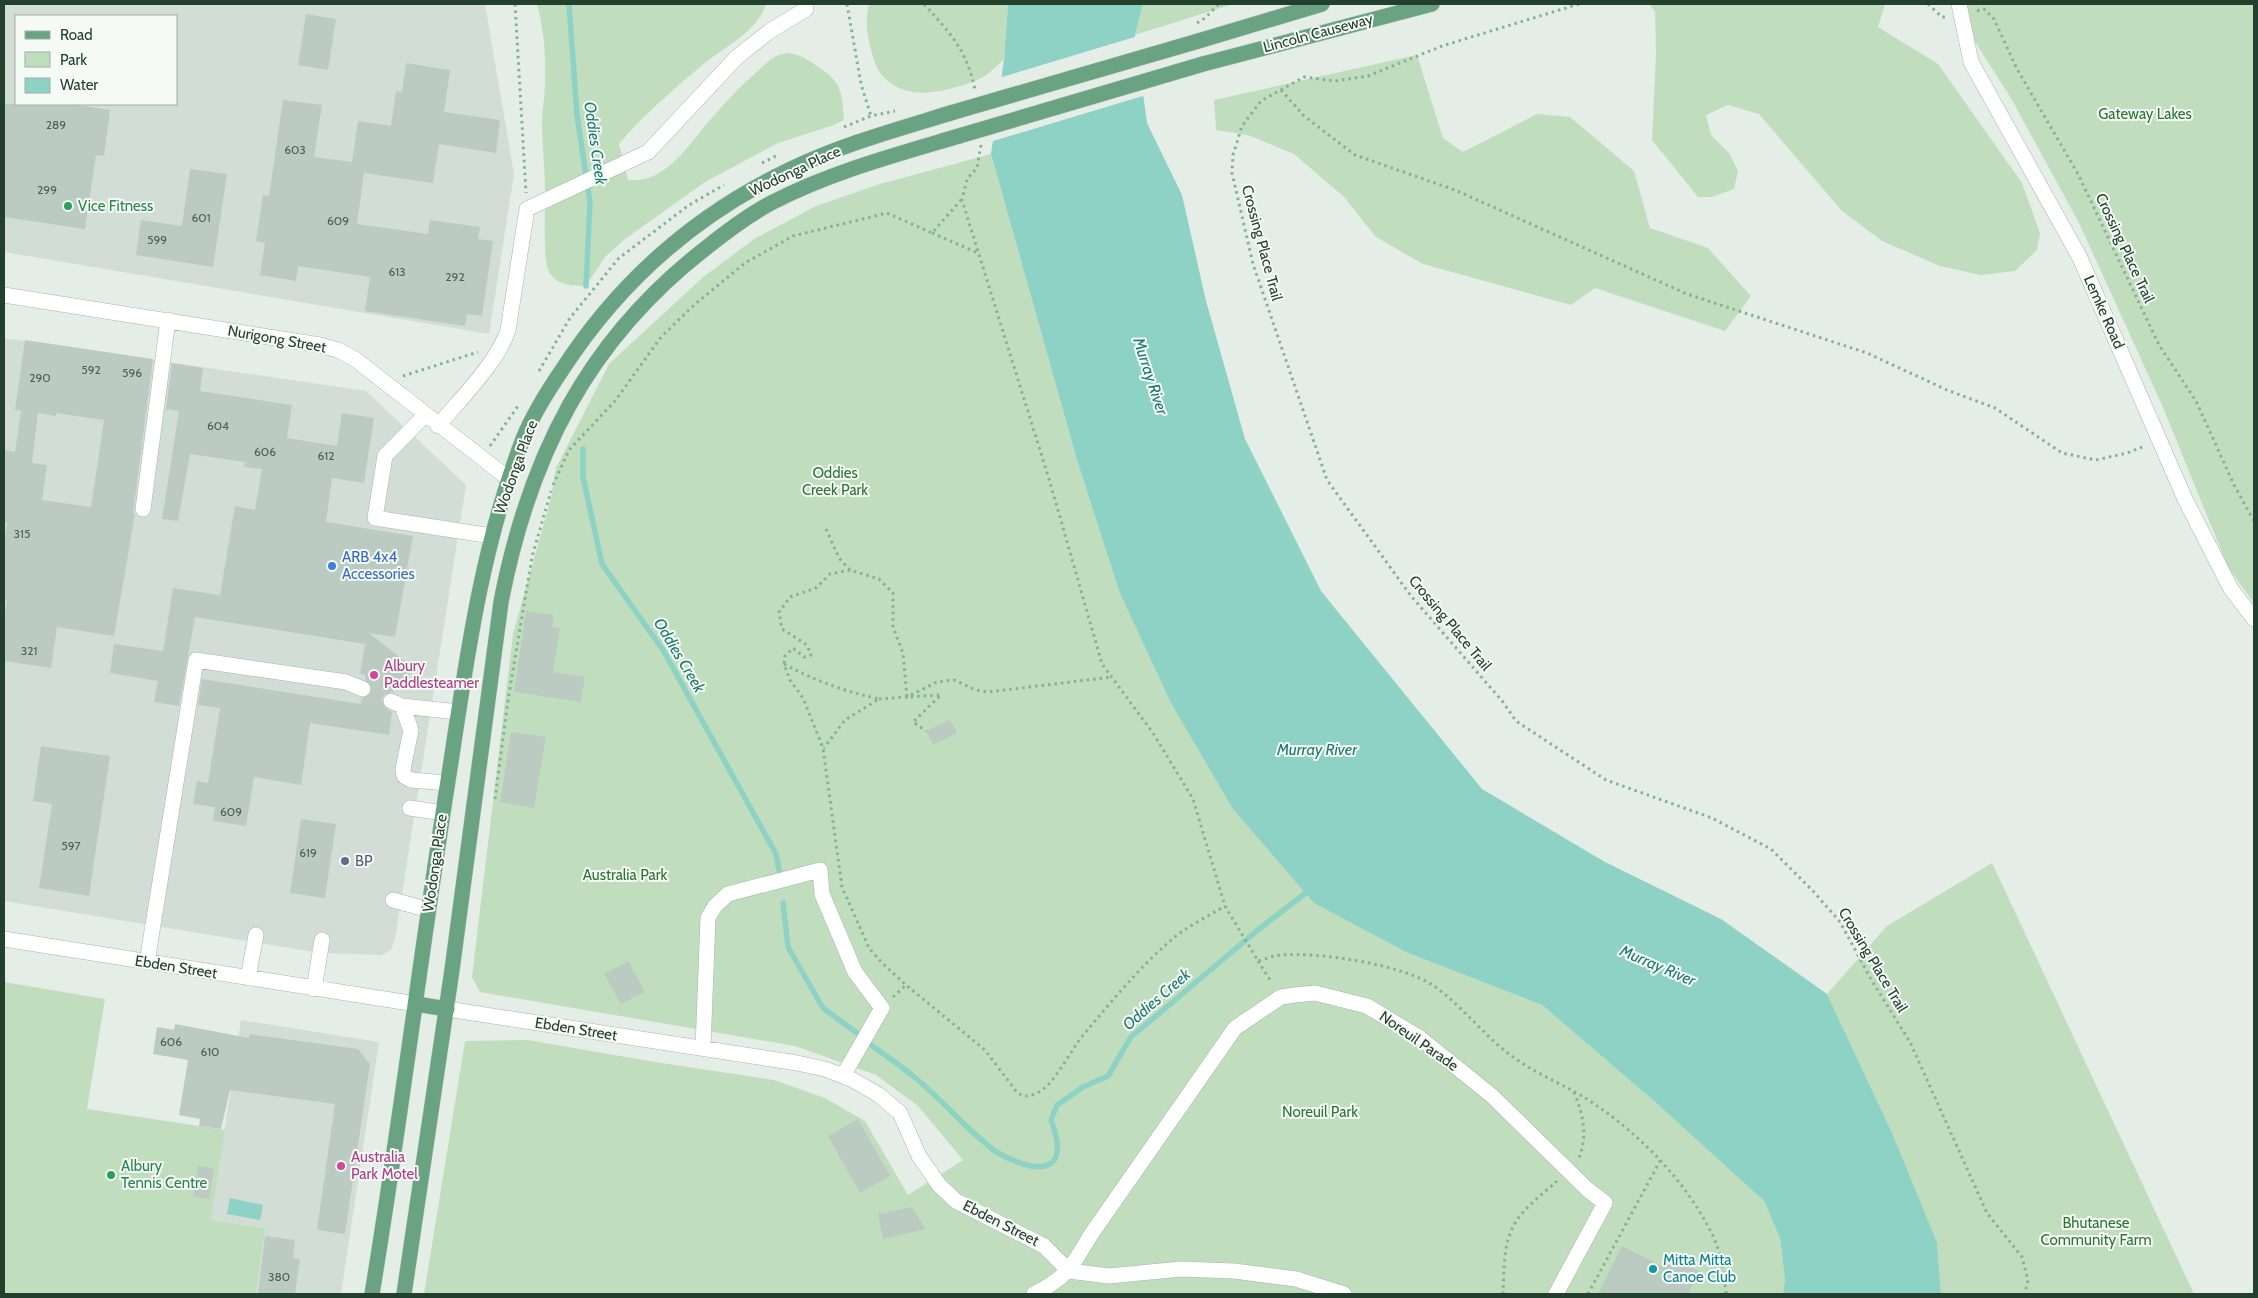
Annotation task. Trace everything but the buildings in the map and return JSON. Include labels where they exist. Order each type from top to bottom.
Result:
[{"type":"main road","name":"Lincoln Causeway","points":[[1195,42],[1322,4]]},
{"type":"main road","name":"Lincoln Causeway","points":[[1203,64],[1432,4]]},
{"type":"main road","name":"Wodonga Place","points":[[372,1294],[416,1004],[442,813],[477,597],[492,536],[525,435],[544,398],[582,340],[609,304],[683,235],[742,195],[792,168],[829,152],[954,112],[1195,42]]},
{"type":"main road","name":"Wodonga Place","points":[[404,1294],[446,1009],[488,698],[511,552],[542,462],[563,415],[588,371],[628,321],[687,262],[742,220],[810,185],[858,166],[1203,64]]},
{"type":"main road","name":"Ebden Street","points":[[416,1004],[446,1009]]},
{"type":"street","points":[[438,426],[505,342],[527,209],[648,152],[737,57],[770,31],[806,9]]},
{"type":"street","name":"Lemke Road","points":[[1960,11],[1971,62],[2080,258],[2185,499],[2231,589],[2254,619]]},
{"type":"street","name":"Nurigong Street","points":[[4,295],[320,345],[338,350],[355,359],[509,480]]},
{"type":"street","points":[[143,510],[168,320]]},
{"type":"street","points":[[425,415],[385,456],[375,518],[492,536]]},
{"type":"street","points":[[147,962],[196,660],[346,682],[364,689]]},
{"type":"street","points":[[447,783],[411,780],[404,776],[403,769],[412,730],[397,703],[458,712]]},
{"type":"street","points":[[410,808],[442,813]]},
{"type":"street","points":[[703,1048],[708,918],[714,906],[728,894],[820,870],[822,894],[855,972],[882,1008],[843,1076]]},
{"type":"street","points":[[393,900],[429,910]]},
{"type":"street","points":[[248,978],[256,935]]},
{"type":"street","name":"Ebden Street","points":[[4,939],[416,1004]]},
{"type":"street","points":[[314,988],[322,940]]},
{"type":"street","name":"Noreuil Parade","points":[[1034,1294],[1050,1286],[1069,1271],[1090,1236],[1235,1028],[1281,997],[1315,994],[1367,1006],[1420,1038],[1491,1095],[1605,1203],[1556,1294]]},
{"type":"street","name":"Ebden Street","points":[[446,1009],[797,1063],[843,1076],[879,1095],[900,1113],[919,1156],[939,1185],[956,1201],[1044,1246],[1069,1271]]},
{"type":"street","points":[[1069,1271],[1109,1276],[1181,1269],[1234,1271],[1296,1279],[1344,1294]]},
{"type":"path","points":[[515,4],[527,209]]},
{"type":"path","points":[[847,4],[862,84],[871,116]]},
{"type":"path","points":[[1192,26],[1219,4]]},
{"type":"path","name":"Crossing Place Trail","points":[[1579,4],[1442,46],[1368,76],[1335,81],[1304,77],[1261,101],[1242,126],[1233,155],[1232,173],[1252,264],[1327,480],[1411,596],[1516,721],[1606,780],[1712,818],[1771,850],[1813,890],[1835,916],[1910,1042],[1987,1213],[2022,1257],[2028,1280],[2025,1294]]},
{"type":"path","name":"Crossing Place Trail","points":[[1960,11],[1984,9],[1994,19],[2017,69],[2078,174],[2159,345],[2196,401],[2234,485],[2254,521]]},
{"type":"path","points":[[1281,90],[1304,116],[1355,155],[1455,190],[1687,294],[1867,353],[1948,390],[1995,408],[2062,453],[2096,460],[2127,453],[2159,440]]},
{"type":"path","points":[[932,233],[962,200],[1049,479],[1102,664],[1153,733],[1193,799],[1225,906],[1241,935],[1281,997]]},
{"type":"path","points":[[496,799],[508,700],[532,557],[551,489],[569,450],[615,401],[661,337],[694,304],[745,263],[793,236],[887,213],[978,253]]},
{"type":"path","points":[[384,382],[505,342]]},
{"type":"path","points":[[826,529],[839,558],[850,570]]},
{"type":"path","points":[[907,697],[904,653],[893,627],[892,593],[879,579],[850,570],[830,574],[816,588],[790,597],[779,612],[782,629],[807,646],[811,655],[804,657],[793,648],[785,656],[784,664],[790,680],[803,698],[823,748],[842,888],[869,948],[906,985],[985,1050],[1021,1096],[1038,1093],[1051,1080],[1083,1035],[1145,965],[1172,940],[1225,906]]},
{"type":"path","points":[[784,664],[811,678],[845,691],[879,699],[941,695],[913,722],[926,731]]},
{"type":"path","points":[[907,697],[937,682],[954,680],[976,690],[988,692],[1112,677]]},
{"type":"path","points":[[823,748],[845,720],[879,699]]},
{"type":"path","points":[[1258,961],[1278,956],[1303,954],[1371,964],[1406,973],[1436,987],[1510,1055],[1532,1070],[1574,1092],[1616,1118],[1660,1161],[1690,1195],[1712,1233],[1720,1258],[1726,1294]]},
{"type":"path","points":[[882,1008],[906,985]]},
{"type":"path","points":[[1503,1294],[1505,1256],[1512,1229],[1521,1215],[1579,1158],[1584,1144],[1583,1116],[1574,1092]]},
{"type":"path","points":[[1588,1294],[1660,1161]]},
{"type":"shaded area","points":[[4,4],[485,4],[514,174],[489,334],[4,252]]},
{"type":"shaded area","points":[[4,338],[366,391],[466,485],[395,939],[391,950],[382,955],[320,953],[4,901]]},
{"type":"shaded area","points":[[241,1020],[379,1042],[341,1294],[256,1294],[265,1228],[211,1220]]},
{"type":"green space","points":[[537,4],[766,4],[755,23],[747,32],[668,94],[619,144],[628,180],[642,180],[654,176],[675,161],[739,89],[769,61],[782,54],[791,53],[803,57],[823,70],[835,81],[841,93],[844,120],[778,143],[705,182],[625,239],[605,257],[586,286],[560,282],[549,272],[546,258],[542,121],[545,63],[543,33]]},
{"type":"green space","points":[[869,4],[1008,4],[1004,59],[977,80],[952,88],[919,93],[899,88],[881,74],[875,64],[867,28]]},
{"type":"green space","points":[[1143,4],[1233,4],[1135,35]]},
{"type":"green space","points":[[1649,4],[1885,4],[1878,27],[1938,64],[2022,183],[2040,233],[2037,250],[2015,271],[1981,275],[1940,266],[1882,241],[1842,211],[1759,114],[1728,105],[1706,115],[1711,135],[1729,153],[1738,171],[1734,189],[1712,197],[1698,197],[1652,140],[1656,53],[1655,11]]},
{"type":"green space","name":"Gateway Lakes","points":[[1965,4],[2254,4],[2254,603],[2228,567],[2162,405],[2079,223],[2012,100],[1972,37]]},
{"type":"green space","points":[[1417,55],[1443,138],[1463,152],[1537,114],[1570,117],[1634,171],[1650,228],[1708,248],[1751,296],[1725,331],[1595,288],[1571,305],[1423,264],[1376,237],[1344,197],[1294,154],[1248,135],[1216,130],[1214,100]]},
{"type":"green space","points":[[991,154],[1077,460],[1119,591],[1408,953],[1542,1005],[1655,1102],[1764,1201],[1780,1238],[1785,1280],[1783,1294],[424,1294],[465,1041],[528,1040],[774,1080],[825,1098],[865,1121],[908,1195],[963,1160],[918,1106],[876,1075],[795,1046],[480,992],[472,977],[513,634],[551,498],[556,468],[609,364],[702,278],[754,239],[816,206],[880,184]]},
{"type":"green space","name":"Bhutanese Community Farm","points":[[1992,863],[2194,1294],[1941,1294],[1937,1242],[1893,1135],[1827,994],[1887,926]]},
{"type":"green space","name":"Albury Tennis Centre","points":[[4,982],[105,999],[87,1109],[225,1130],[211,1220],[265,1228],[256,1294],[4,1294]]},
{"type":"water","name":"Murray River","points":[[1008,4],[1143,4],[1135,35],[1147,123],[1182,195],[1206,301],[1245,439],[1321,591],[1482,789],[1605,862],[1721,919],[1827,994],[1893,1135],[1937,1242],[1941,1294],[1783,1294],[1785,1280],[1780,1238],[1764,1201],[1655,1102],[1542,1005],[1408,953],[1314,903],[1233,809],[1171,703],[1119,591],[1077,460],[991,154],[1004,59]]},
{"type":"water","points":[[230,1198],[263,1205],[260,1220],[227,1214]]},
{"type":"pier","points":[[1138,36],[1146,95],[990,142],[999,78]]},
{"type":"waterway","name":"Oddies Creek","points":[[569,4],[577,115],[590,202],[586,286]]},
{"type":"waterway","name":"Oddies Creek","points":[[583,449],[583,477],[602,564],[663,650],[776,854],[779,870]]},
{"type":"waterway","name":"Oddies Creek","points":[[870,1044],[919,1081],[995,1151],[1026,1165],[1037,1167],[1047,1165],[1054,1161],[1057,1152],[1056,1138],[1051,1120],[1057,1105],[1083,1087],[1108,1076],[1131,1037],[1259,929],[1311,889]]},
{"type":"waterway","name":"Oddies Creek","points":[[783,903],[788,947],[823,1008],[857,1033]]},
{"type":"tunnel","points":[[363,689],[391,701]]},
{"type":"place","name":"Vice Fitness","points":[[68,206]]},
{"type":"place","name":"ARB 4x4 Accessories","points":[[332,566]]},
{"type":"place","name":"Albury Paddlesteamer","points":[[374,675]]},
{"type":"place","name":"BP","points":[[345,861]]},
{"type":"place","name":"Australia Park Motel","points":[[341,1166]]},
{"type":"place","name":"Albury Tennis Centre","points":[[111,1175]]},
{"type":"place","name":"Mitta Mitta Canoe Club","points":[[1653,1269]]},
{"type":"park label","name":"Oddies Creek Park","points":[[835,482]]},
{"type":"park label","name":"Australia Park","points":[[625,875]]},
{"type":"park label","name":"Noreuil Park","points":[[1320,1112]]}]
